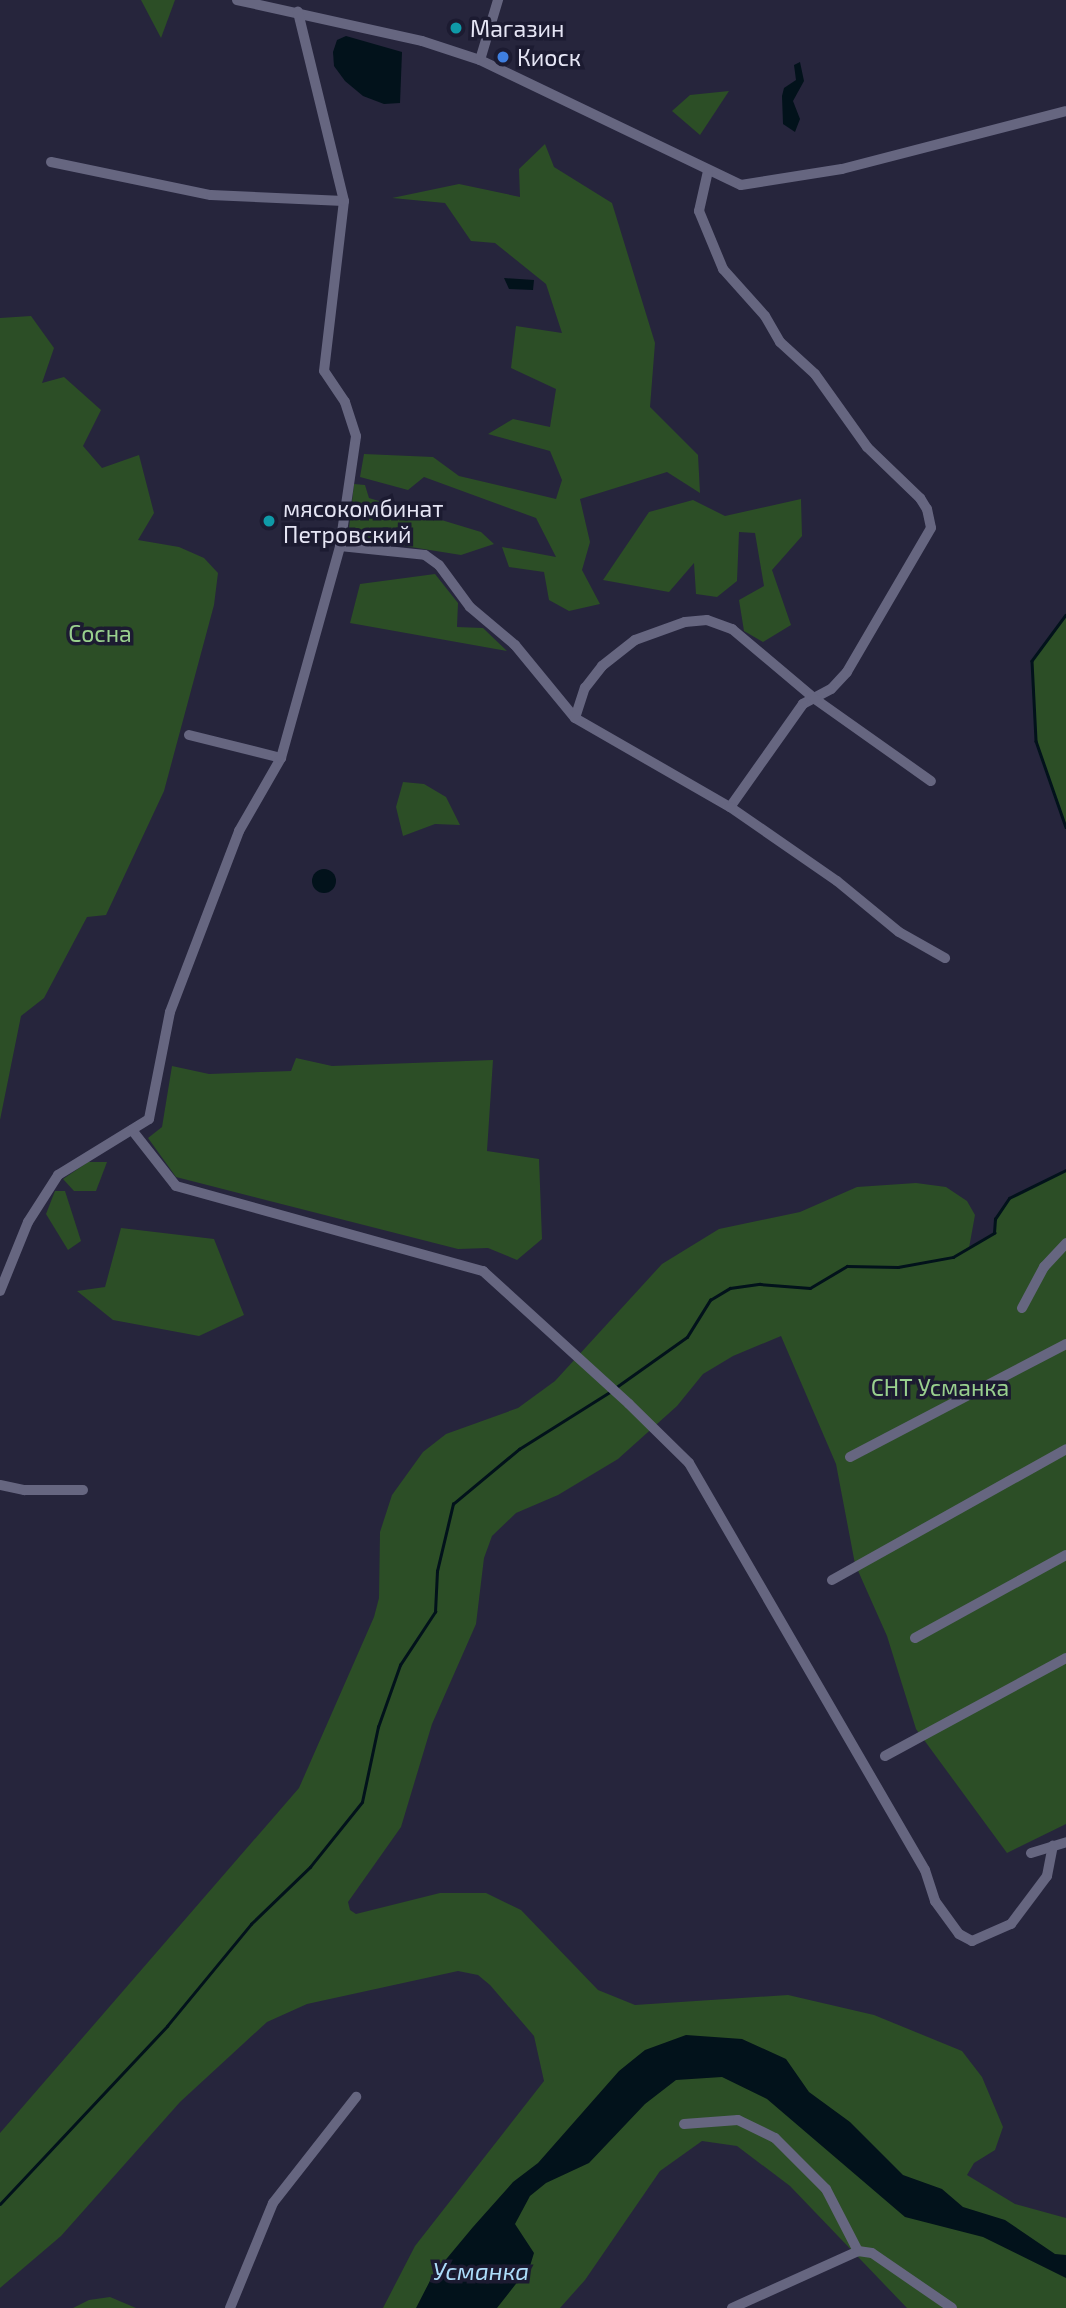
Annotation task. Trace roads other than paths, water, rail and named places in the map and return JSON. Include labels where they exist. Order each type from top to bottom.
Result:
[{"type":"street","points":[[237,0],[422,41],[480,60],[690,163],[741,185],[813,174],[1066,111]]},
{"type":"street","points":[[480,60],[498,0]]},
{"type":"street","points":[[0,1291],[28,1223],[58,1175],[149,1119],[170,1012],[239,831],[281,758],[340,546],[356,436],[345,402],[324,372],[344,201],[298,12]]},
{"type":"street","points":[[51,162],[211,195],[344,201]]},
{"type":"street","points":[[708,171],[699,211],[723,270],[765,316],[780,342],[815,374],[867,447],[927,509],[927,541],[869,640],[847,672],[815,699],[803,704],[787,723],[730,807]]},
{"type":"street","points":[[340,546],[425,555],[439,565],[470,607],[515,645],[575,719],[730,807],[837,881],[899,932],[945,958]]},
{"type":"street","points":[[575,719],[584,688],[602,666],[635,640],[685,622],[707,620],[732,629],[815,699],[931,781]]},
{"type":"street","points":[[190,735],[281,758]]},
{"type":"street","points":[[132,1129],[176,1186],[483,1271],[629,1404],[689,1463],[925,1870],[935,1901],[959,1934],[972,1941],[1011,1924],[1047,1876],[1053,1846]]},
{"type":"street","points":[[1022,1308],[1044,1267],[1066,1243]]},
{"type":"street","points":[[850,1458],[1066,1343]]},
{"type":"street","points":[[832,1580],[1066,1450]]},
{"type":"street","points":[[0,1485],[24,1490],[83,1490]]},
{"type":"street","points":[[915,1638],[1066,1555]]},
{"type":"street","points":[[885,1756],[1066,1658]]},
{"type":"street","points":[[1031,1853],[1066,1842]]},
{"type":"street","points":[[230,2308],[273,2203],[356,2097]]},
{"type":"street","points":[[684,2124],[738,2120],[775,2138],[826,2189],[858,2251]]},
{"type":"street","points":[[732,2308],[858,2251],[872,2253],[952,2308]]},
{"type":"water","points":[[346,36],[402,52],[400,103],[384,104],[363,96],[345,81],[334,66],[333,52],[337,40]]},
{"type":"water","points":[[800,62],[804,81],[793,101],[800,119],[795,132],[783,124],[782,96],[784,88],[796,80],[794,65]]},
{"type":"water","points":[[504,278],[534,280],[533,290],[509,289]]},
{"type":"water","points":[[324,869],[332,873],[336,881],[332,889],[324,893],[316,889],[312,881],[316,873]]},
{"type":"water","name":"Усманка","points":[[686,2035],[742,2039],[786,2059],[809,2092],[850,2122],[903,2175],[942,2189],[963,2207],[1005,2220],[1055,2254],[1066,2255],[1066,2278],[983,2237],[905,2217],[767,2099],[722,2077],[676,2080],[645,2104],[589,2163],[546,2183],[530,2196],[515,2224],[534,2253],[530,2266],[497,2308],[416,2308],[433,2275],[473,2227],[513,2182],[538,2163],[619,2071],[645,2050]]},
{"type":"waterway","points":[[1066,615],[1032,661],[1036,741],[1066,827]]},
{"type":"waterway","points":[[615,1388],[687,1337],[710,1300],[730,1288],[760,1284],[810,1288],[847,1266],[898,1267],[953,1257],[994,1233],[995,1219],[1009,1198],[1066,1170]]},
{"type":"waterway","points":[[0,2204],[167,2026],[251,1924],[310,1867],[362,1802],[378,1727],[400,1665],[435,1612],[437,1571],[453,1504],[519,1449],[610,1392]]},
{"type":"place","name":"Магазин","points":[[456,28]]},
{"type":"place","name":"Киоск","points":[[503,57]]},
{"type":"place","name":"мясокомбинат Петровский","points":[[269,521]]},
{"type":"park label","name":"Сосна","points":[[100,633]]},
{"type":"park label","name":"СНТ Усманка","points":[[940,1387]]}]
